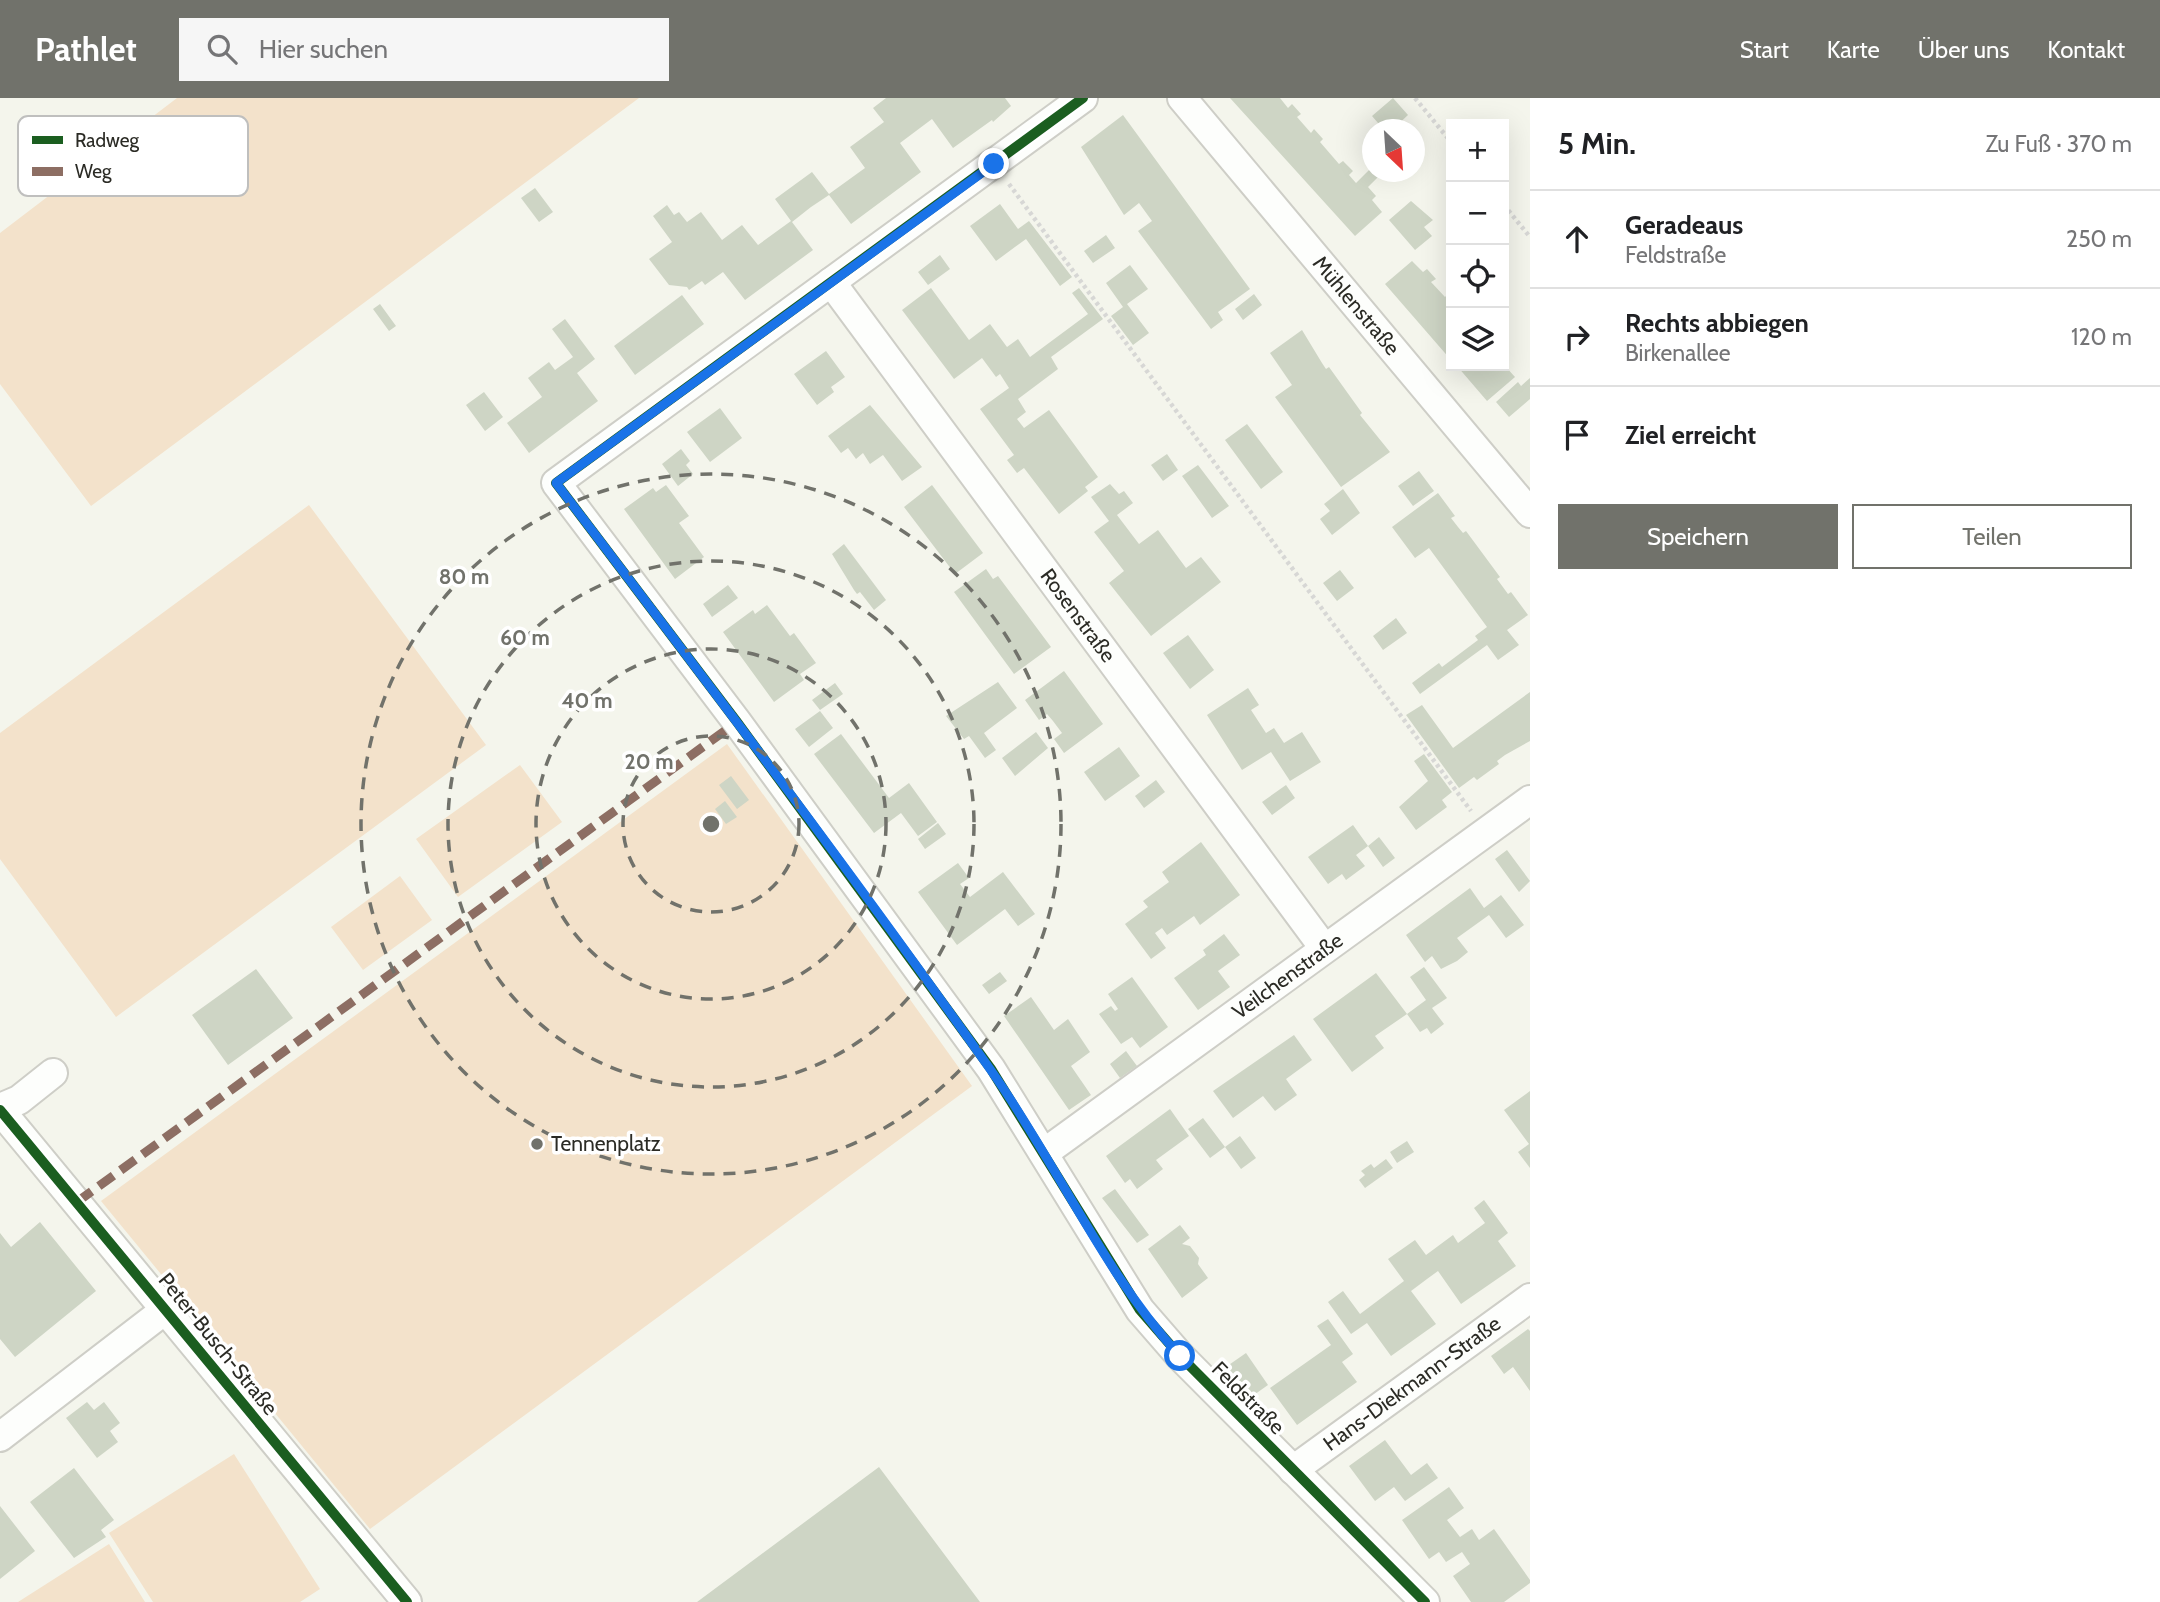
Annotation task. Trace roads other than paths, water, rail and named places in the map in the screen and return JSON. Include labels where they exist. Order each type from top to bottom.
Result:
[{"type":"street","points":[[831,282],[1083,98]]},
{"type":"street","name":"Mühlenstraße","points":[[1182,98],[1530,513]]},
{"type":"street","name":"Feldstraße","points":[[831,282],[556,483],[974,1046],[1044,1153],[1140,1310],[1180,1356],[1426,1602]]},
{"type":"street","name":"Rosenstraße","points":[[831,282],[1324,948]]},
{"type":"street","name":"Veilchenstraße","points":[[1044,1153],[1530,800]]},
{"type":"street","points":[[0,1109],[19,1100],[53,1073]]},
{"type":"street","name":"Peter-Busch-Straße","points":[[0,1109],[407,1602]]},
{"type":"street","name":"Hans-Diekmann-Straße","points":[[1293,1469],[1530,1298]]},
{"type":"street","name":"Peter-Busch-Straße","points":[[0,1437],[165,1310]]},
{"type":"place","name":"Tennenplatz","points":[[537,1144]]}]
